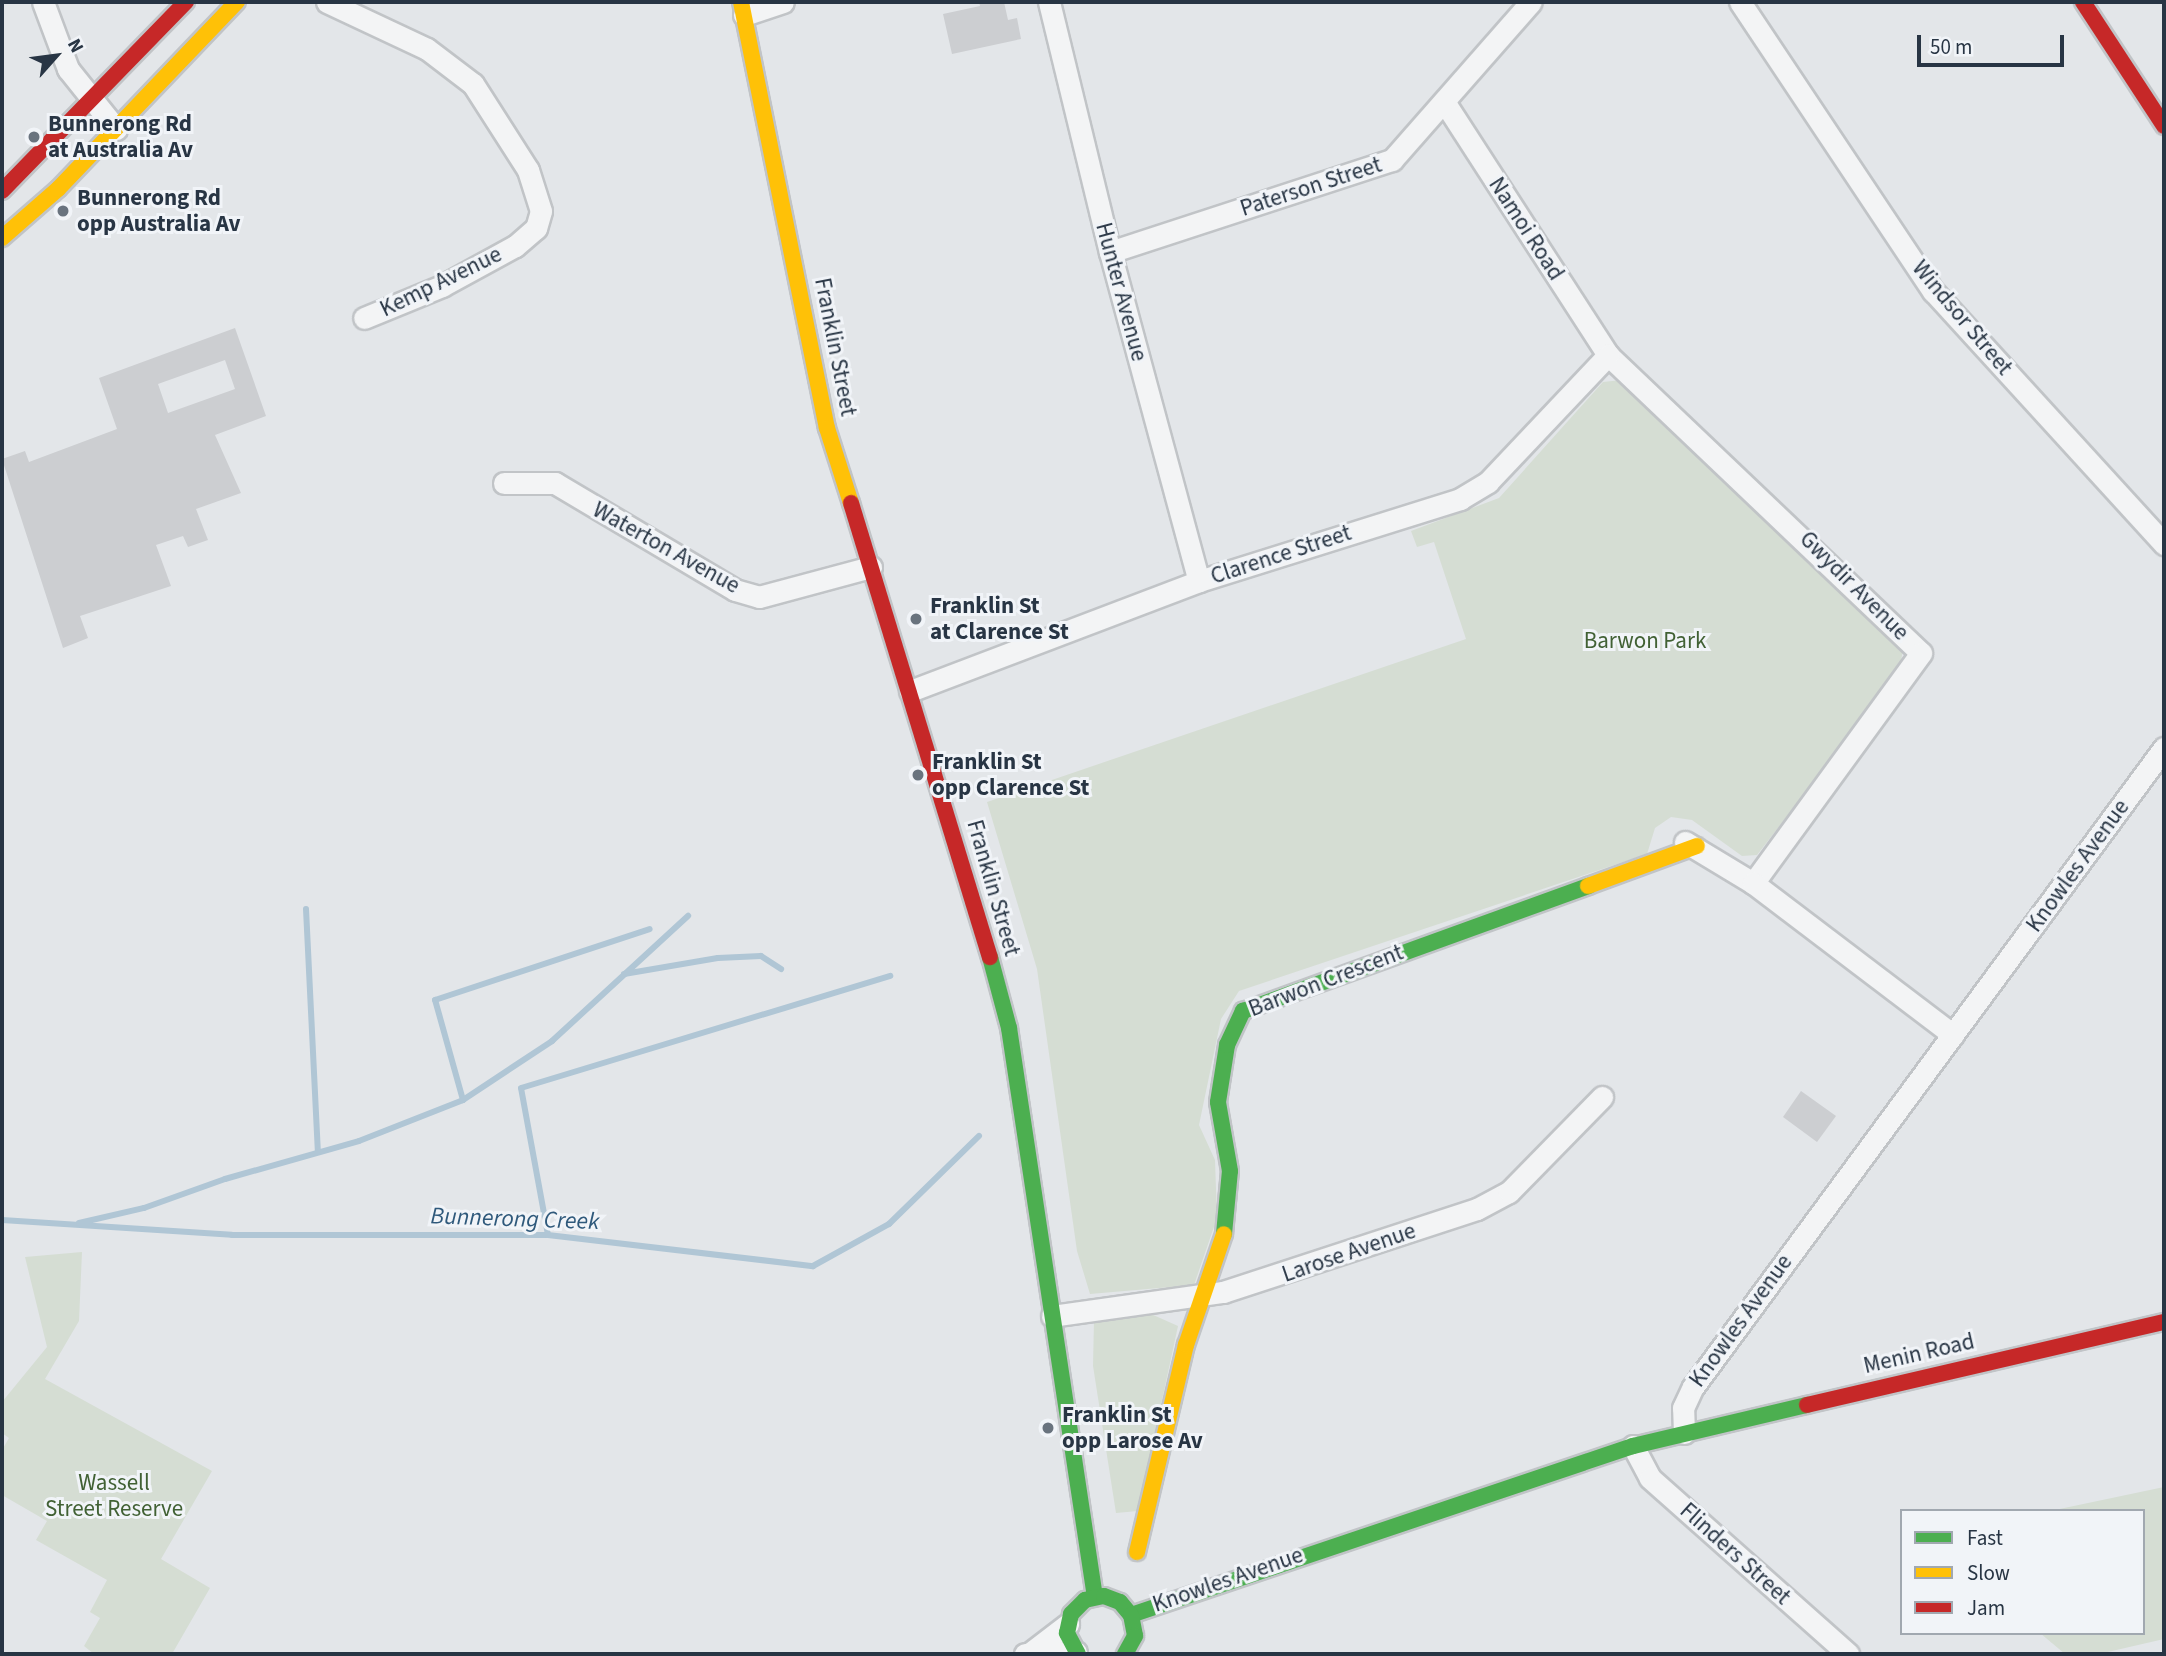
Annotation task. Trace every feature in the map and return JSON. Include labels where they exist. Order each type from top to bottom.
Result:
[{"type":"street","points":[[43,2],[68,69],[90,102],[116,129]]},
{"type":"street","points":[[2,191],[186,2]]},
{"type":"street","points":[[2,237],[116,129],[237,2]]},
{"type":"street","name":"Kemp Avenue","points":[[327,2],[427,49],[473,84],[528,170],[547,211],[536,228],[515,246],[442,286],[364,318]]},
{"type":"street","points":[[742,8],[783,2]]},
{"type":"street","name":"Hunter Avenue","points":[[1049,2],[1110,253],[1199,581]]},
{"type":"street","name":"Paterson Street","points":[[1110,253],[1392,160],[1445,103],[1531,2]]},
{"type":"street","name":"Windsor Street","points":[[1740,2],[1933,291],[2164,544]]},
{"type":"street","points":[[2083,2],[2164,126]]},
{"type":"street","name":"Franklin Street","points":[[742,8],[827,428],[910,691],[1009,1028],[1095,1597]]},
{"type":"street","name":"Namoi Road","points":[[1445,103],[1608,355]]},
{"type":"street","name":"Clarence Street","points":[[910,691],[1199,581],[1460,499],[1488,482],[1608,355]]},
{"type":"street","name":"Gwydir Avenue","points":[[1608,355],[1921,653],[1753,883]]},
{"type":"street","name":"Waterton Avenue","points":[[504,483],[555,484],[735,590],[759,597],[871,566]]},
{"type":"street","name":"Knowles Avenue","points":[[1131,1615],[1633,1446],[1684,1433],[1683,1408],[1693,1387],[1953,1035],[2160,762]]},
{"type":"street","name":"Barwon Crescent","points":[[1137,1552],[1186,1345],[1208,1295],[1224,1239],[1230,1171],[1218,1102],[1227,1045],[1243,1011],[1688,843],[1753,883],[1953,1035]]},
{"type":"street","name":"Larose Avenue","points":[[1052,1315],[1208,1295],[1477,1209],[1509,1192],[1602,1097]]},
{"type":"street","name":"Menin Road","points":[[1684,1433],[2164,1322]]},
{"type":"street","name":"Flinders Street","points":[[1633,1446],[1650,1478],[1848,1654]]},
{"type":"street","points":[[1028,1654],[1068,1624],[1077,1606],[1095,1597],[1120,1602],[1131,1615],[1135,1636],[1125,1654]]},
{"type":"street","points":[[1028,1654],[1077,1653],[1068,1624]]},
{"type":"green space","name":"Barwon Park","points":[[1622,380],[1903,650],[1899,671],[1757,855],[1742,856],[1692,820],[1671,817],[1655,828],[1647,854],[1239,991],[1221,1019],[1199,1125],[1215,1160],[1217,1218],[1194,1285],[1090,1294],[1077,1251],[1037,969],[987,802],[1466,639],[1434,542],[1417,547],[1411,531],[1499,498],[1603,382]]},
{"type":"green space","name":"Wassell Street Reserve","points":[[82,1252],[79,1321],[45,1379],[212,1471],[161,1559],[210,1588],[172,1654],[94,1654],[84,1646],[100,1618],[90,1612],[107,1580],[36,1540],[47,1521],[2,1495],[2,1450],[9,1438],[2,1433],[2,1402],[47,1347],[25,1257]]},
{"type":"green space","points":[[1151,1314],[1178,1326],[1138,1511],[1116,1513],[1093,1366],[1094,1320]]},
{"type":"green space","points":[[2164,1487],[2164,1639],[2099,1654],[2065,1654],[2042,1635],[2145,1635],[2145,1509],[2060,1509]]},
{"type":"building","points":[[979,2],[1004,2],[1008,20],[1017,18],[1021,39],[952,54],[943,14],[980,6]]},
{"type":"building","points":[[235,328],[266,416],[215,435],[241,493],[196,509],[208,540],[188,547],[183,536],[156,545],[171,586],[80,616],[88,638],[63,648],[2,459],[25,451],[29,462],[117,429],[99,378]],"holes":[[[225,360],[235,389],[168,413],[158,384]]]},
{"type":"building","points":[[1801,1091],[1836,1116],[1817,1142],[1783,1117]]},
{"type":"waterway","points":[[306,909],[318,1152]]},
{"type":"waterway","points":[[79,1223],[144,1208],[225,1179],[359,1141],[463,1100],[552,1041],[688,916]]},
{"type":"waterway","points":[[463,1100],[435,1000],[650,929]]},
{"type":"waterway","points":[[624,974],[718,958],[761,956],[781,969]]},
{"type":"waterway","points":[[548,1235],[521,1088],[890,976]]},
{"type":"waterway","name":"Bunnerong Creek","points":[[2,1220],[232,1235],[548,1235],[813,1266],[889,1224],[979,1136]]},
{"type":"traffic: fast","points":[[1224,1234],[1230,1171],[1218,1102],[1227,1045],[1243,1011],[1588,886]]},
{"type":"traffic: fast","points":[[990,957],[1009,1028],[1095,1597]]},
{"type":"traffic: fast","points":[[1131,1615],[1633,1446],[1807,1405]]},
{"type":"traffic: fast","points":[[1078,1654],[1067,1633],[1071,1614],[1085,1600],[1104,1596],[1120,1602],[1131,1615],[1135,1636],[1125,1654]]},
{"type":"traffic: slow","points":[[2,238],[58,189],[237,2]]},
{"type":"traffic: slow","points":[[741,2],[827,428],[851,503]]},
{"type":"traffic: slow","points":[[1588,886],[1697,846]]},
{"type":"traffic: slow","points":[[1137,1552],[1186,1345],[1224,1234]]},
{"type":"traffic: jam","points":[[2,191],[186,2]]},
{"type":"traffic: jam","points":[[2083,2],[2164,126]]},
{"type":"traffic: jam","points":[[851,503],[990,957]]},
{"type":"traffic: jam","points":[[1807,1405],[2164,1322]]},
{"type":"place","name":"Bunnerong Rd at Australia Av","points":[[34,137]]},
{"type":"place","name":"Bunnerong Rd opp Australia Av","points":[[63,211]]},
{"type":"place","name":"Franklin St at Clarence St","points":[[916,619]]},
{"type":"place","name":"Franklin St opp Clarence St","points":[[918,775]]},
{"type":"place","name":"Franklin St opp Larose Av","points":[[1048,1428]]}]
